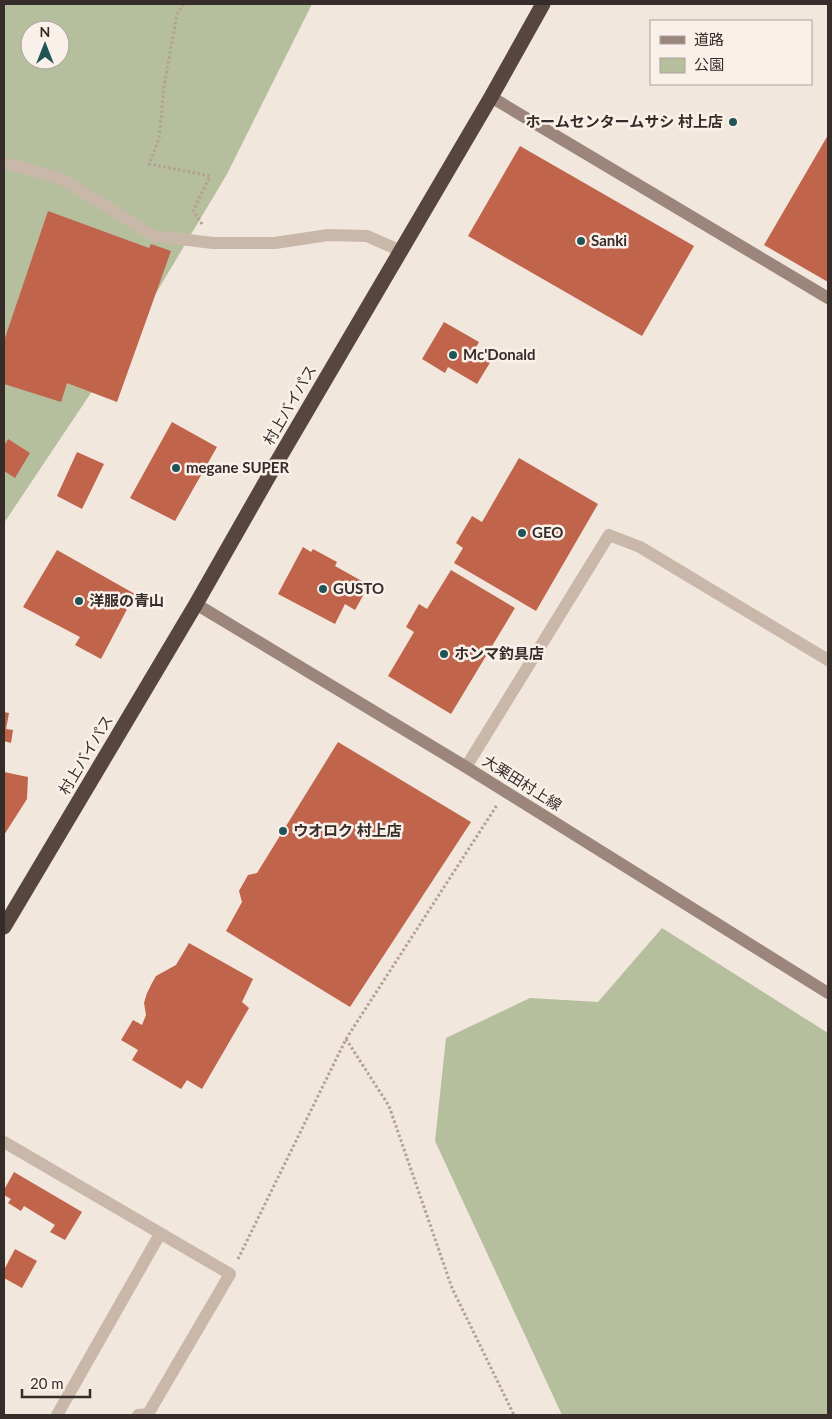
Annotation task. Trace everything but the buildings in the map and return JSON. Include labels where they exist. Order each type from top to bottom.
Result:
[{"type":"highway","name":"村上バイパス","points":[[4,927],[196,604],[491,97],[543,4]]},
{"type":"main road","points":[[491,97],[828,298]]},
{"type":"main road","name":"大栗田村上線","points":[[196,604],[466,767],[828,993]]},
{"type":"street","points":[[9,164],[62,179],[154,236],[213,243],[275,243],[328,235],[367,236],[401,251]]},
{"type":"street","points":[[466,767],[609,535],[640,547],[828,660]]},
{"type":"street","points":[[4,1142],[230,1274],[148,1414],[138,1415]]},
{"type":"street","points":[[57,1415],[160,1234]]},
{"type":"path","points":[[184,4],[177,14],[164,86],[159,139],[149,164],[210,176],[193,211],[213,243]]},
{"type":"path","points":[[230,1274],[346,1039],[506,792]]},
{"type":"path","points":[[346,1039],[389,1106],[452,1288],[514,1415]]},
{"type":"green space","points":[[4,4],[312,4],[227,174],[143,315],[4,523]]},
{"type":"green space","points":[[662,928],[828,1033],[828,1415],[562,1415],[435,1141],[446,1038],[530,998],[598,1002]]},
{"type":"place","name":"ホームセンタームサシ 村上店","points":[[733,122]]},
{"type":"place","name":"Sanki","points":[[581,241]]},
{"type":"place","name":"Mc'Donald","points":[[453,355]]},
{"type":"place","name":"megane SUPER","points":[[176,468]]},
{"type":"place","name":"GEO","points":[[522,533]]},
{"type":"place","name":"GUSTO","points":[[323,589]]},
{"type":"place","name":"洋服の青山","points":[[79,601]]},
{"type":"place","name":"ホンマ釣具店","points":[[444,654]]},
{"type":"place","name":"ウオロク 村上店","points":[[283,831]]}]
